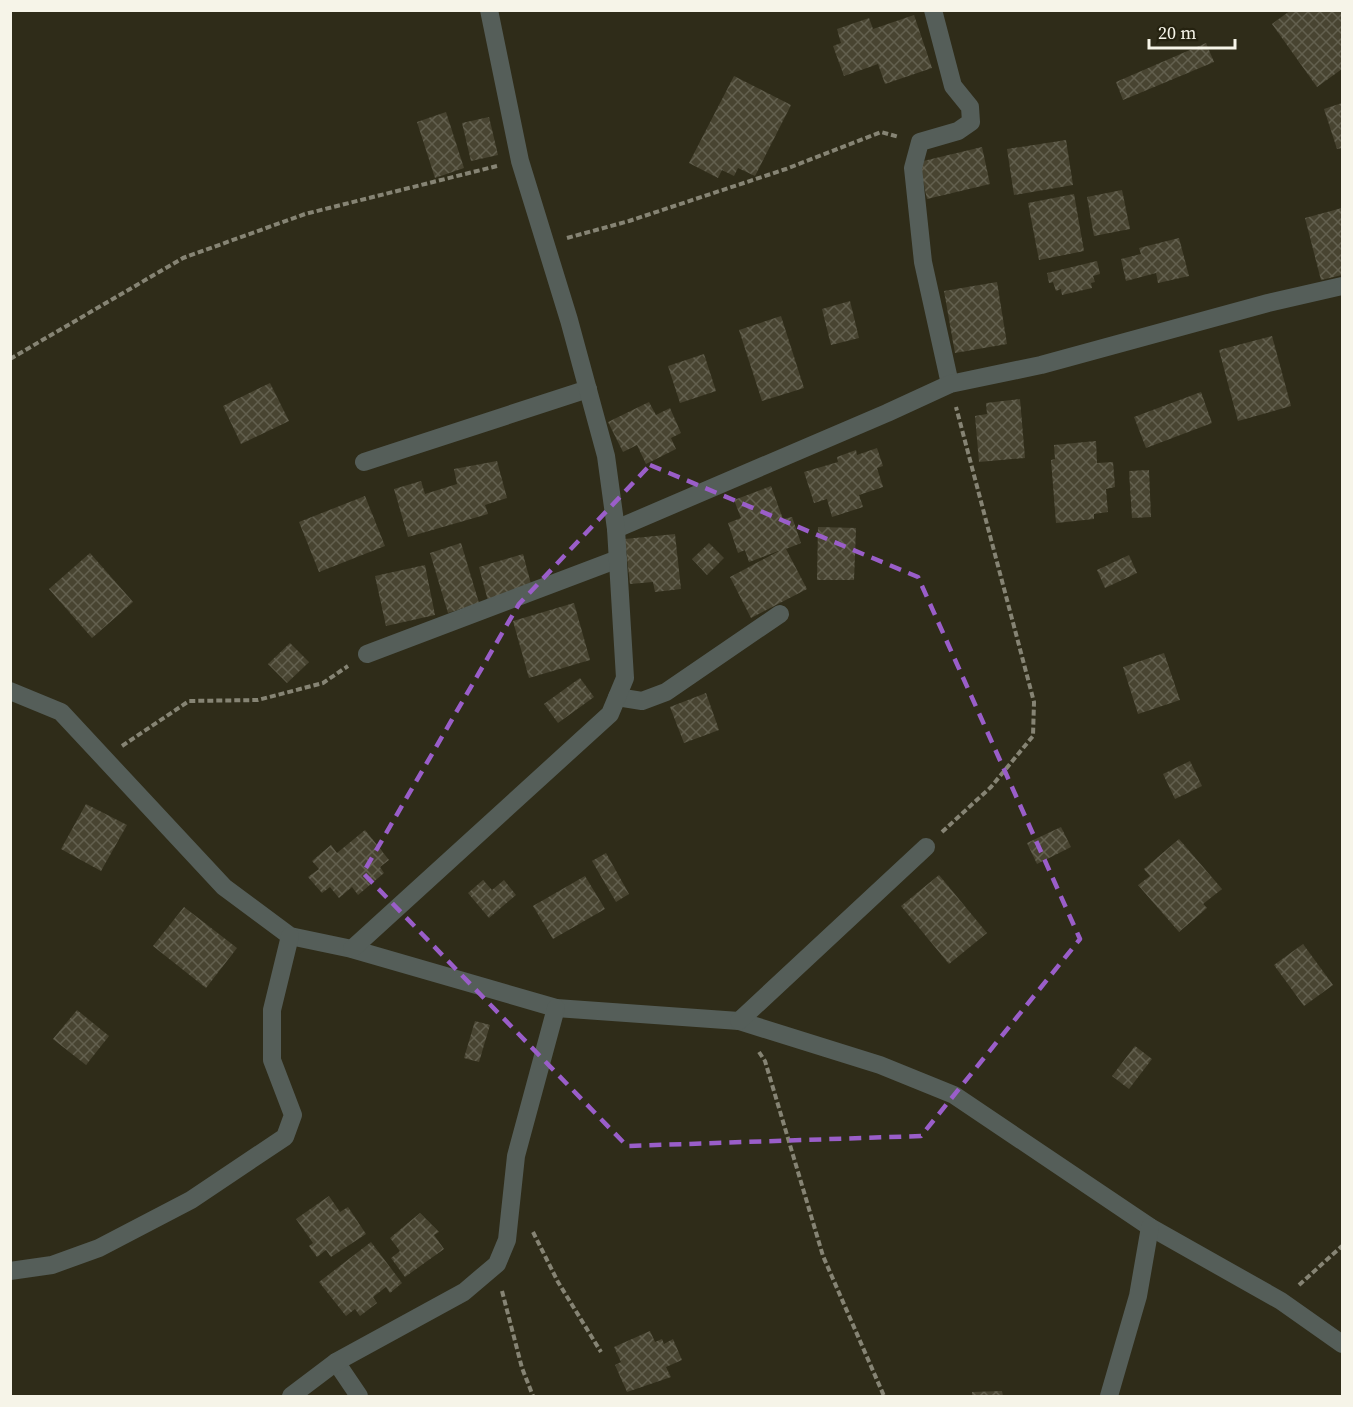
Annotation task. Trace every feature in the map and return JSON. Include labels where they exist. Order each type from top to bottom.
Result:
[{"type":"street","points":[[352,949],[610,714],[625,678],[616,529],[606,456],[569,320],[543,245],[520,161],[489,10]]},
{"type":"street","points":[[933,10],[953,86],[970,107],[971,123],[958,131],[920,142],[913,168],[923,262],[950,384]]},
{"type":"street","points":[[616,529],[887,414],[950,384],[1041,365],[1268,303],[1342,286]]},
{"type":"street","points":[[364,462],[588,389]]},
{"type":"street","points":[[367,654],[618,559]]},
{"type":"street","points":[[617,697],[642,701],[666,692],[780,614]]},
{"type":"street","points":[[10,691],[61,712],[224,887],[290,936],[352,949],[555,1008],[739,1021],[880,1065],[954,1095],[1150,1227],[1281,1301],[1342,1344]]},
{"type":"street","points":[[739,1021],[926,847]]},
{"type":"street","points":[[10,1271],[52,1265],[99,1248],[191,1200],[285,1137],[293,1115],[272,1060],[272,1010],[290,936]]},
{"type":"street","points":[[291,1396],[336,1362],[464,1292],[497,1264],[507,1240],[516,1156],[555,1008]]},
{"type":"street","points":[[1109,1396],[1138,1296],[1150,1227]]},
{"type":"street","points":[[336,1362],[359,1396]]},
{"type":"path","points":[[543,245],[702,198],[786,169],[880,132],[920,142]]},
{"type":"path","points":[[10,359],[183,258],[305,214],[520,161]]},
{"type":"path","points":[[926,847],[991,787],[1033,736],[1034,702],[950,384]]},
{"type":"path","points":[[104,758],[189,701],[258,700],[323,683],[367,654]]},
{"type":"path","points":[[739,1021],[765,1061],[823,1256],[884,1396]]},
{"type":"path","points":[[530,1226],[558,1282],[601,1352]]},
{"type":"path","points":[[1281,1301],[1342,1246]]},
{"type":"path","points":[[497,1264],[522,1368],[533,1396]]},
{"type":"highlighted area","points":[[650,465],[918,577],[1080,939],[921,1136],[627,1146],[363,873],[519,604]]},
{"type":"building","points":[[1291,10],[1342,10],[1342,69],[1317,87],[1272,24]]},
{"type":"building","points":[[914,15],[932,68],[885,84],[878,64],[844,76],[833,46],[841,43],[837,29],[869,18],[873,29]]},
{"type":"building","points":[[1206,43],[1214,62],[1123,100],[1116,82]]},
{"type":"building","points":[[734,76],[791,105],[755,176],[738,168],[734,176],[722,170],[718,178],[689,163]]},
{"type":"building","points":[[1342,103],[1342,148],[1337,149],[1324,109]]},
{"type":"building","points":[[446,112],[464,168],[435,178],[417,122]]},
{"type":"building","points":[[489,117],[498,155],[471,161],[462,123]]},
{"type":"building","points":[[1066,140],[1073,185],[1014,195],[1007,149]]},
{"type":"building","points":[[982,147],[990,184],[927,199],[919,162]]},
{"type":"building","points":[[1122,190],[1130,229],[1094,236],[1087,197]]},
{"type":"building","points":[[1074,194],[1084,251],[1039,260],[1028,203]]},
{"type":"building","points":[[1342,208],[1342,275],[1321,280],[1305,218]]},
{"type":"building","points":[[1179,238],[1189,276],[1158,283],[1156,273],[1126,281],[1121,259],[1141,254],[1139,248]]},
{"type":"building","points":[[1097,261],[1100,274],[1093,276],[1095,282],[1091,283],[1092,288],[1062,295],[1061,289],[1056,291],[1053,282],[1049,283],[1047,273]]},
{"type":"building","points":[[997,282],[1007,344],[955,353],[944,291]]},
{"type":"building","points":[[850,301],[859,338],[831,345],[822,309]]},
{"type":"building","points":[[781,316],[804,388],[762,401],[739,330]]},
{"type":"building","points":[[1272,336],[1291,406],[1238,421],[1219,350]]},
{"type":"building","points":[[704,354],[716,391],[680,403],[668,366]]},
{"type":"building","points":[[270,383],[289,421],[241,444],[223,406]]},
{"type":"building","points":[[1201,392],[1212,423],[1146,448],[1134,417]]},
{"type":"building","points":[[1020,399],[1025,458],[979,462],[975,416],[987,414],[986,403]]},
{"type":"building","points":[[649,402],[656,415],[670,408],[681,433],[671,438],[676,449],[646,464],[637,445],[623,452],[608,422]]},
{"type":"building","points":[[1096,441],[1097,463],[1113,462],[1115,487],[1106,489],[1108,512],[1094,514],[1094,519],[1056,523],[1051,460],[1055,459],[1054,445]]},
{"type":"building","points":[[877,448],[883,466],[877,468],[883,487],[859,495],[863,507],[832,517],[827,499],[814,503],[804,472],[838,462],[837,457],[856,450],[857,455]]},
{"type":"building","points":[[497,461],[507,498],[485,505],[488,514],[408,537],[394,489],[421,481],[425,494],[457,484],[454,469]]},
{"type":"building","points":[[1149,470],[1151,517],[1132,518],[1129,471]]},
{"type":"building","points":[[771,486],[783,519],[792,517],[801,543],[786,549],[807,589],[751,618],[730,577],[781,550],[749,562],[745,550],[738,553],[728,523],[741,518],[734,500]]},
{"type":"building","points":[[365,496],[385,546],[319,572],[299,522]]},
{"type":"building","points":[[818,527],[856,528],[854,580],[817,580]]},
{"type":"building","points":[[675,534],[681,589],[655,592],[653,582],[630,584],[625,539]]},
{"type":"building","points":[[461,543],[479,603],[448,613],[430,553]]},
{"type":"building","points":[[709,543],[724,558],[707,575],[692,559]]},
{"type":"building","points":[[90,553],[133,602],[92,638],[49,589]]},
{"type":"building","points":[[523,554],[532,588],[488,601],[479,567]]},
{"type":"building","points":[[1129,555],[1137,573],[1105,588],[1097,570]]},
{"type":"building","points":[[425,565],[435,615],[386,626],[375,576]]},
{"type":"building","points":[[574,603],[590,660],[529,678],[513,621]]},
{"type":"building","points":[[290,643],[309,662],[287,683],[268,664]]},
{"type":"building","points":[[1164,653],[1180,700],[1138,714],[1123,667]]},
{"type":"building","points":[[580,678],[594,697],[558,723],[544,704]]},
{"type":"building","points":[[706,693],[719,730],[684,743],[670,707]]},
{"type":"building","points":[[1190,761],[1202,786],[1175,799],[1163,774]]},
{"type":"building","points":[[86,804],[127,825],[101,871],[61,849]]},
{"type":"building","points":[[1061,827],[1071,847],[1037,864],[1027,843]]},
{"type":"building","points":[[365,830],[389,860],[380,867],[384,873],[358,895],[352,887],[339,898],[330,887],[322,893],[308,877],[319,869],[312,861],[331,845],[337,853]]},
{"type":"building","points":[[1179,839],[1222,889],[1203,904],[1207,908],[1179,932],[1138,885],[1150,876],[1144,869]]},
{"type":"building","points":[[606,853],[629,894],[616,902],[592,861]]},
{"type":"building","points":[[939,875],[987,933],[949,964],[901,906]]},
{"type":"building","points":[[585,876],[605,909],[553,939],[533,906]]},
{"type":"building","points":[[483,880],[492,890],[504,880],[516,895],[489,918],[468,893]]},
{"type":"building","points":[[184,907],[237,948],[206,988],[153,946]]},
{"type":"building","points":[[1303,944],[1333,985],[1304,1006],[1274,965]]},
{"type":"building","points":[[77,1010],[109,1036],[86,1065],[53,1039]]},
{"type":"building","points":[[475,1021],[490,1025],[479,1062],[464,1058]]},
{"type":"building","points":[[1135,1046],[1152,1059],[1129,1089],[1112,1076]]},
{"type":"building","points":[[329,1196],[340,1212],[348,1207],[366,1234],[331,1257],[326,1250],[317,1257],[309,1246],[313,1243],[296,1219]]},
{"type":"building","points":[[420,1213],[439,1232],[434,1235],[444,1249],[405,1277],[391,1258],[400,1251],[390,1238]]},
{"type":"building","points":[[371,1242],[402,1283],[390,1293],[386,1287],[373,1297],[377,1303],[360,1316],[355,1309],[346,1316],[319,1282]]},
{"type":"building","points":[[650,1331],[655,1342],[662,1339],[664,1344],[673,1339],[682,1360],[666,1367],[671,1377],[627,1392],[615,1365],[621,1362],[614,1347]]},
{"type":"building","points":[[1002,1391],[1003,1396],[972,1396],[972,1392]]}]
